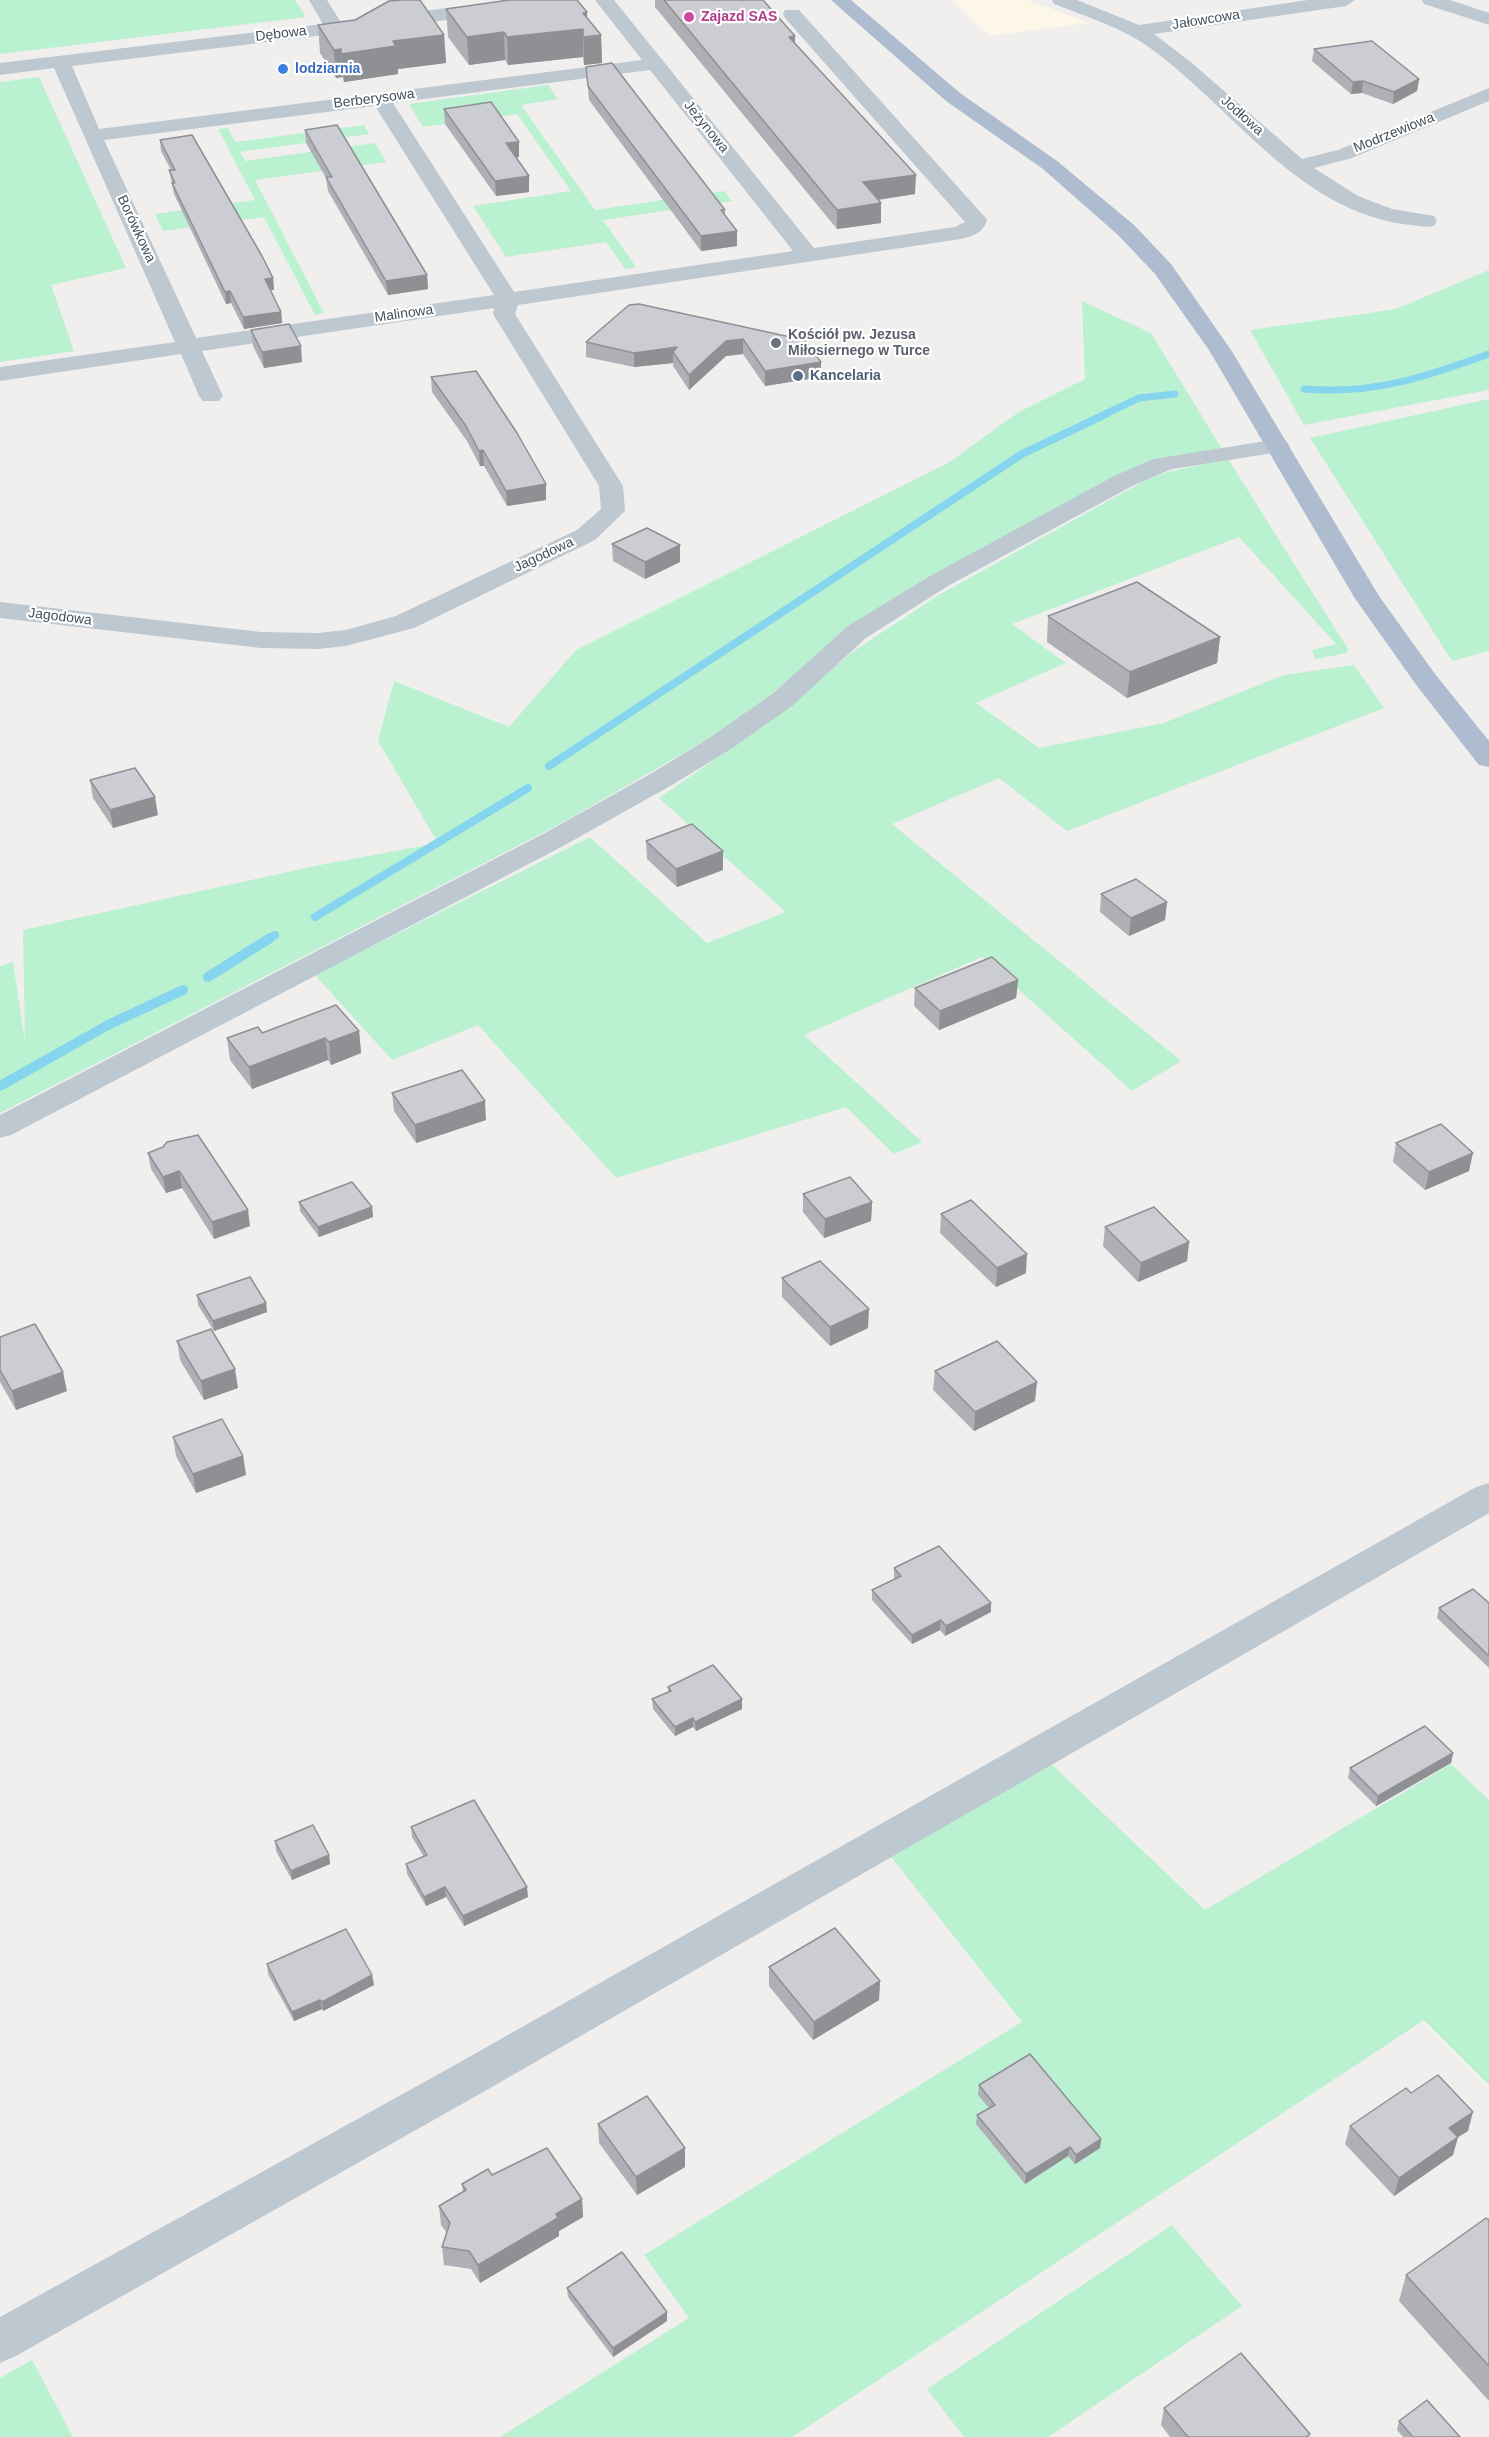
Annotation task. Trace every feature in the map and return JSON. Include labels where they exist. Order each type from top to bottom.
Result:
[{"type":"main road","points":[[840,0],[953,97],[1050,165],[1126,230],[1163,269],[1220,350],[1367,597],[1432,689],[1489,759]]},
{"type":"main road","points":[[988,98],[1050,165]]},
{"type":"street","points":[[318,0],[335,28]]},
{"type":"street","name":"Dębowa","points":[[0,69],[561,0]]},
{"type":"street","name":"Jeżynowa","points":[[604,0],[807,254]]},
{"type":"street","name":"Jodłowa","points":[[1061,0],[1137,31],[1173,57],[1298,166],[1330,190],[1373,210],[1409,220],[1426,221]]},
{"type":"street","name":"Jałowcowa","points":[[1137,31],[1346,0]]},
{"type":"street","points":[[1431,0],[1489,19]]},
{"type":"street","name":"Malinowa","points":[[0,374],[961,233],[970,229],[976,219],[792,14]]},
{"type":"street","name":"Borówkowa","points":[[61,62],[92,136],[211,396]]},
{"type":"street","name":"Berberysowa","points":[[92,136],[655,64]]},
{"type":"street","name":"Modrzewiowa","points":[[1298,166],[1345,153],[1489,94]]},
{"type":"street","name":"Jagodowa","points":[[0,610],[280,643],[344,640],[374,634],[405,622],[586,535],[613,511],[611,486],[504,314],[508,299],[380,98]]},
{"type":"street","points":[[0,1128],[545,844],[662,779],[721,743],[782,700],[857,632],[939,581],[1125,480],[1154,466],[1172,462],[1278,446]]},
{"type":"street","points":[[0,2341],[480,2072],[1489,1496]]},
{"type":"shaded area","points":[[953,0],[1028,0],[1089,23],[989,36]]},
{"type":"green space","points":[[0,0],[295,0],[306,17],[0,54]]},
{"type":"green space","points":[[39,77],[126,268],[51,285],[74,351],[0,362],[0,82]]},
{"type":"green space","points":[[548,85],[558,99],[521,105],[595,210],[724,191],[732,201],[603,220],[636,267],[625,269],[606,242],[506,257],[473,206],[571,191],[517,114],[423,127],[409,104]]},
{"type":"green space","points":[[364,125],[369,134],[240,152],[245,161],[375,143],[386,162],[255,180],[324,313],[315,315],[264,217],[163,231],[155,214],[255,200],[218,129],[228,128],[235,142]]},
{"type":"green space","points":[[1489,270],[1489,390],[1304,425],[1250,330],[1396,309]]},
{"type":"green space","points":[[1082,301],[1151,333],[1222,449],[1142,464],[961,563],[827,647],[757,706],[715,735],[558,825],[0,1113],[0,966],[13,962],[25,1042],[23,930],[315,866],[438,843],[378,741],[394,681],[509,727],[576,650],[948,463],[1019,412],[1085,379]]},
{"type":"green space","points":[[1489,399],[1489,651],[1452,661],[1310,438]]},
{"type":"green space","points":[[1228,459],[1348,649],[1347,653],[1315,659],[1312,650],[1336,644],[1239,537],[1012,624],[1066,663],[976,703],[1039,748],[1164,723],[1284,675],[1354,665],[1384,708],[1067,831],[999,778],[892,824],[1181,1061],[1132,1091],[982,957],[804,1035],[922,1142],[894,1154],[846,1107],[616,1178],[478,1025],[392,1060],[315,975],[590,837],[707,943],[786,912],[659,798],[766,724],[854,651],[937,596],[1144,481],[1167,472]]},
{"type":"green space","points":[[1046,1759],[1205,1910],[1451,1764],[1489,1800],[1489,2085],[1424,2020],[792,2437],[500,2437],[689,2318],[644,2255],[1022,2022],[887,1852]]},
{"type":"green space","points":[[1172,2225],[1242,2306],[1048,2437],[964,2437],[927,2389]]},
{"type":"green space","points":[[32,2360],[73,2437],[0,2437],[0,2378]]},
{"type":"building","points":[[420,0],[444,35],[393,41],[396,46],[341,54],[341,49],[334,50],[318,25],[355,20],[389,1]]},
{"type":"building","points":[[509,0],[577,0],[587,12],[583,13],[601,35],[583,37],[583,29],[507,37],[504,32],[467,37],[446,9]]},
{"type":"building","points":[[664,0],[763,0],[795,36],[789,37],[916,175],[863,182],[881,203],[837,210]]},
{"type":"building","points":[[1372,41],[1419,79],[1394,92],[1363,81],[1353,82],[1314,49]]},
{"type":"building","points":[[612,63],[725,210],[721,210],[737,231],[701,236],[588,86],[586,67]]},
{"type":"building","points":[[491,102],[519,142],[506,143],[529,176],[495,181],[444,109]]},
{"type":"building","points":[[337,125],[427,275],[386,281],[326,177],[332,177],[305,130]]},
{"type":"building","points":[[192,135],[262,256],[273,278],[265,279],[281,312],[243,317],[230,291],[225,292],[172,183],[175,183],[169,170],[175,170],[160,140]]},
{"type":"building","points":[[639,304],[804,340],[821,362],[765,371],[743,339],[726,341],[689,375],[673,352],[677,347],[634,353],[586,342],[629,305]]},
{"type":"building","points":[[289,324],[301,346],[262,352],[251,330]]},
{"type":"building","points":[[476,371],[517,433],[546,484],[506,491],[483,450],[479,451],[466,426],[431,377]]},
{"type":"building","points":[[647,528],[680,545],[645,562],[612,544]]},
{"type":"building","points":[[1137,582],[1220,637],[1130,672],[1048,616]]},
{"type":"building","points":[[135,768],[155,797],[110,810],[90,780]]},
{"type":"building","points":[[692,824],[723,851],[676,869],[646,841]]},
{"type":"building","points":[[1136,879],[1167,902],[1131,918],[1101,894]]},
{"type":"building","points":[[992,957],[1018,980],[940,1011],[915,988]]},
{"type":"building","points":[[336,1005],[359,1031],[329,1042],[325,1038],[249,1067],[227,1038],[258,1027],[262,1033]]},
{"type":"building","points":[[462,1070],[485,1101],[415,1125],[392,1093]]},
{"type":"building","points":[[1441,1124],[1473,1153],[1429,1172],[1396,1143]]},
{"type":"building","points":[[198,1135],[248,1210],[212,1222],[179,1171],[163,1177],[148,1153],[163,1147],[167,1142]]},
{"type":"building","points":[[850,1177],[872,1202],[825,1219],[803,1194]]},
{"type":"building","points":[[352,1182],[372,1207],[318,1227],[299,1202]]},
{"type":"building","points":[[971,1200],[1027,1254],[997,1268],[941,1214]]},
{"type":"building","points":[[1154,1207],[1189,1242],[1141,1263],[1105,1227]]},
{"type":"building","points":[[820,1261],[869,1309],[830,1327],[782,1278]]},
{"type":"building","points":[[250,1277],[266,1303],[213,1321],[197,1295]]},
{"type":"building","points":[[35,1324],[63,1372],[12,1391],[0,1370],[0,1337]]},
{"type":"building","points":[[211,1329],[235,1369],[201,1381],[177,1341]]},
{"type":"building","points":[[997,1341],[1037,1382],[975,1412],[935,1371]]},
{"type":"building","points":[[222,1419],[243,1456],[193,1474],[173,1437]]},
{"type":"building","points":[[939,1546],[991,1603],[946,1626],[941,1620],[912,1635],[872,1590],[901,1576],[894,1568]]},
{"type":"building","points":[[1473,1589],[1489,1603],[1489,1656],[1439,1608]]},
{"type":"building","points":[[713,1665],[742,1699],[695,1722],[693,1718],[675,1727],[652,1699],[671,1691],[668,1687]]},
{"type":"building","points":[[1425,1726],[1453,1753],[1378,1796],[1350,1768]]},
{"type":"building","points":[[474,1800],[527,1887],[463,1916],[445,1887],[424,1897],[406,1864],[427,1855],[411,1827]]},
{"type":"building","points":[[313,1825],[329,1855],[291,1871],[275,1841]]},
{"type":"building","points":[[835,1928],[880,1981],[814,2022],[769,1967]]},
{"type":"building","points":[[346,1929],[372,1975],[322,2002],[320,2000],[292,2012],[267,1964]]},
{"type":"building","points":[[1030,2054],[1101,2139],[1076,2155],[1070,2147],[1026,2174],[977,2115],[995,2105],[979,2085]]},
{"type":"building","points":[[1438,2075],[1473,2112],[1449,2128],[1458,2137],[1399,2178],[1350,2126],[1406,2088],[1411,2093]]},
{"type":"building","points":[[647,2096],[685,2148],[636,2177],[598,2124]]},
{"type":"building","points":[[547,2148],[582,2199],[556,2214],[558,2218],[478,2265],[469,2251],[442,2247],[450,2223],[439,2206],[466,2190],[462,2184],[488,2169],[492,2175]]},
{"type":"building","points":[[1486,2218],[1489,2220],[1489,2366],[1406,2275]]},
{"type":"building","points":[[622,2252],[667,2312],[613,2348],[567,2288]]},
{"type":"building","points":[[1241,2353],[1310,2434],[1306,2437],[1188,2437],[1164,2408]]},
{"type":"building","points":[[1427,2400],[1460,2437],[1413,2437],[1399,2421]]},
{"type":"waterway","points":[[1304,389],[1376,387],[1421,377],[1489,354]]},
{"type":"waterway","points":[[1103,415],[1139,398],[1175,394]]},
{"type":"waterway","points":[[549,766],[1022,454],[1106,414]]},
{"type":"waterway","points":[[315,917],[528,788]]},
{"type":"waterway","points":[[268,939],[275,935]]},
{"type":"waterway","points":[[208,977],[270,938]]},
{"type":"waterway","points":[[0,1086],[110,1024],[183,990]]},
{"type":"place","name":"Zajazd SAS","points":[[689,17]]},
{"type":"place","name":"lodziarnia","points":[[283,69]]},
{"type":"place","name":"Kościół pw. Jezusa Miłosiernego w Turce","points":[[776,343]]},
{"type":"place","name":"Kancelaria","points":[[798,376]]}]
